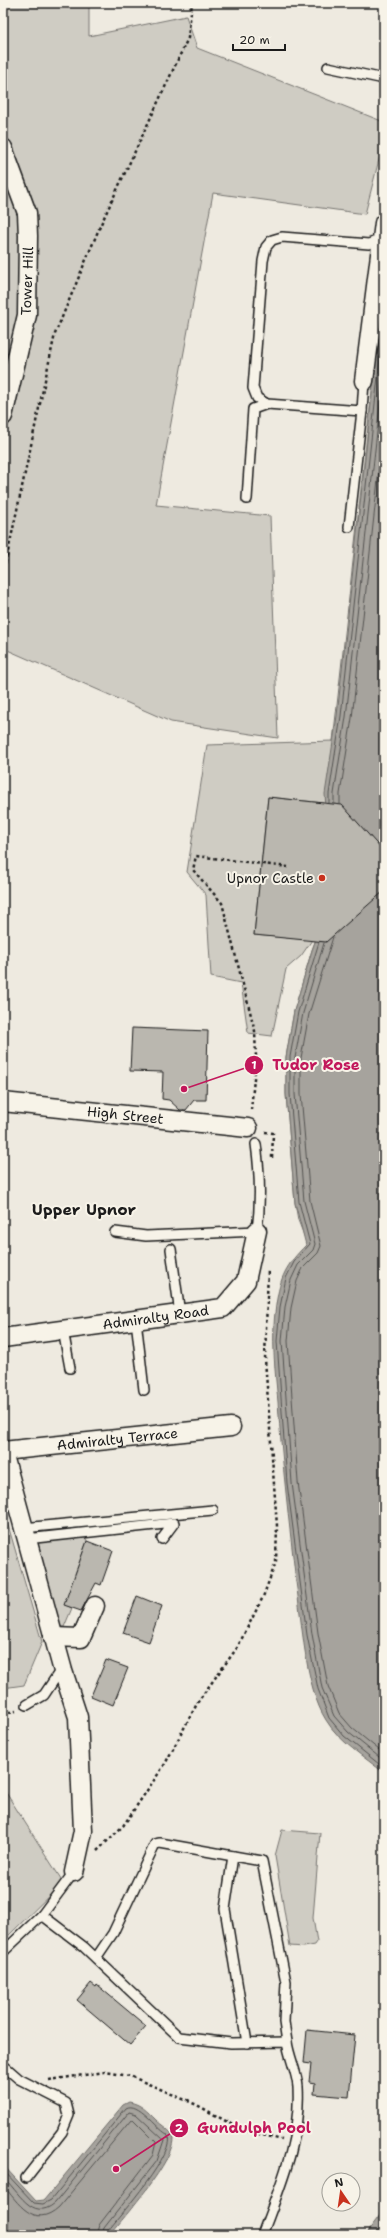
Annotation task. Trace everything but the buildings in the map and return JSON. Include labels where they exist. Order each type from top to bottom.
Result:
[{"type":"street","name":"Tower Hill","points":[[3,148],[27,213],[28,236],[27,315],[3,416]]},
{"type":"street","points":[[364,381],[382,231]]},
{"type":"street","name":"High Street","points":[[3,1102],[252,1136]]},
{"type":"street","name":"Admiralty Road","points":[[3,1338],[223,1308],[246,1281],[257,1231]]},
{"type":"street","name":"Admiralty Terrace","points":[[3,1451],[232,1427]]},
{"type":"street","points":[[3,1451],[53,1637],[78,1717],[83,1832],[74,1872]]},
{"type":"street","points":[[53,1637],[81,1638],[95,1606]]},
{"type":"lane","points":[[328,67],[384,79]]},
{"type":"lane","points":[[267,404],[257,398],[254,388],[262,273],[266,247],[272,240],[282,237],[369,244],[382,231]]},
{"type":"lane","points":[[349,527],[364,381]]},
{"type":"lane","points":[[246,498],[253,409],[267,404],[362,411]]},
{"type":"lane","points":[[115,1232],[146,1236],[257,1231],[260,1204],[259,1166],[252,1136]]},
{"type":"lane","points":[[171,1249],[180,1314]]},
{"type":"lane","points":[[136,1320],[144,1390]]},
{"type":"lane","points":[[63,1330],[70,1368]]},
{"type":"lane","points":[[24,1533],[213,1510]]},
{"type":"lane","points":[[24,1533],[174,1523],[162,1539]]},
{"type":"lane","points":[[27,1705],[44,1695],[62,1668]]},
{"type":"lane","points":[[96,1958],[114,1933],[155,1844],[160,1843],[261,1860],[264,1864],[286,1982],[284,2022],[287,2042],[298,2087],[297,2124],[294,2143],[262,2235]]},
{"type":"lane","points":[[233,1856],[225,1909],[247,2043]]},
{"type":"lane","points":[[3,1952],[42,1915],[74,1872]]},
{"type":"lane","points":[[42,1915],[96,1958],[179,2037],[201,2041],[247,2043],[287,2042]]},
{"type":"lane","points":[[3,2065],[19,2079],[66,2104],[69,2115],[62,2132],[26,2178]]},
{"type":"path","points":[[3,575],[55,334],[101,224],[188,38],[192,3]]},
{"type":"path","points":[[272,1164],[273,1133],[252,1136],[256,1058],[255,1031],[222,903],[193,870],[196,856],[288,867]]},
{"type":"path","points":[[96,1852],[124,1826],[165,1764],[199,1700],[237,1648],[263,1597],[276,1562],[276,1518],[265,1359],[268,1266]]},
{"type":"path","points":[[30,2084],[67,2076],[105,2072],[130,2076],[197,2105],[240,2129],[294,2143]]},
{"type":"shaded area","points":[[3,3],[89,3],[89,36],[186,16],[197,48],[384,122],[384,140],[365,214],[213,193],[156,505],[270,516],[278,738],[171,722],[3,648]]},
{"type":"shaded area","points":[[384,283],[384,1223],[305,1238],[298,1220],[295,1203],[286,1094],[286,1057],[294,1011],[312,950],[322,923],[343,887],[347,874],[345,857],[327,820],[325,803],[268,797],[254,935],[312,940],[301,956],[286,969],[272,1036],[248,1033],[241,983],[211,977],[206,895],[187,872],[207,745],[333,741]]},
{"type":"shaded area","points":[[3,1508],[42,1642],[24,1685],[3,1688]]},
{"type":"shaded area","points":[[85,1537],[87,1541],[75,1574],[78,1576],[65,1605],[72,1608],[64,1627],[50,1627],[33,1551],[39,1540]]},
{"type":"shaded area","points":[[3,1788],[63,1882],[3,1941]]},
{"type":"shaded area","points":[[282,1830],[320,1833],[313,1918],[317,1942],[315,1945],[304,1947],[290,1946],[275,1856]]},
{"type":"water","points":[[384,283],[384,1773],[353,1749],[331,1728],[319,1706],[313,1690],[305,1653],[291,1537],[275,1366],[274,1329],[276,1305],[282,1279],[293,1259],[306,1245],[295,1203],[286,1094],[286,1057],[294,1011],[312,950],[322,923],[327,820],[325,794],[337,716]]},
{"type":"water","points":[[129,2102],[144,2108],[168,2130],[173,2137],[166,2160],[158,2173],[148,2188],[110,2235],[3,2235],[3,2165],[36,2201],[44,2200],[123,2105]]},
{"type":"water","points":[[384,2210],[384,2235],[365,2235]]},
{"type":"place","name":"Upnor Castle","points":[[322,878]]},
{"type":"place","name":"Tudor Rose","points":[[184,1089]]},
{"type":"place","name":"Gundulph Pool","points":[[116,2169]]},
{"type":"district","name":"Upper Upnor","points":[[84,1209]]}]
